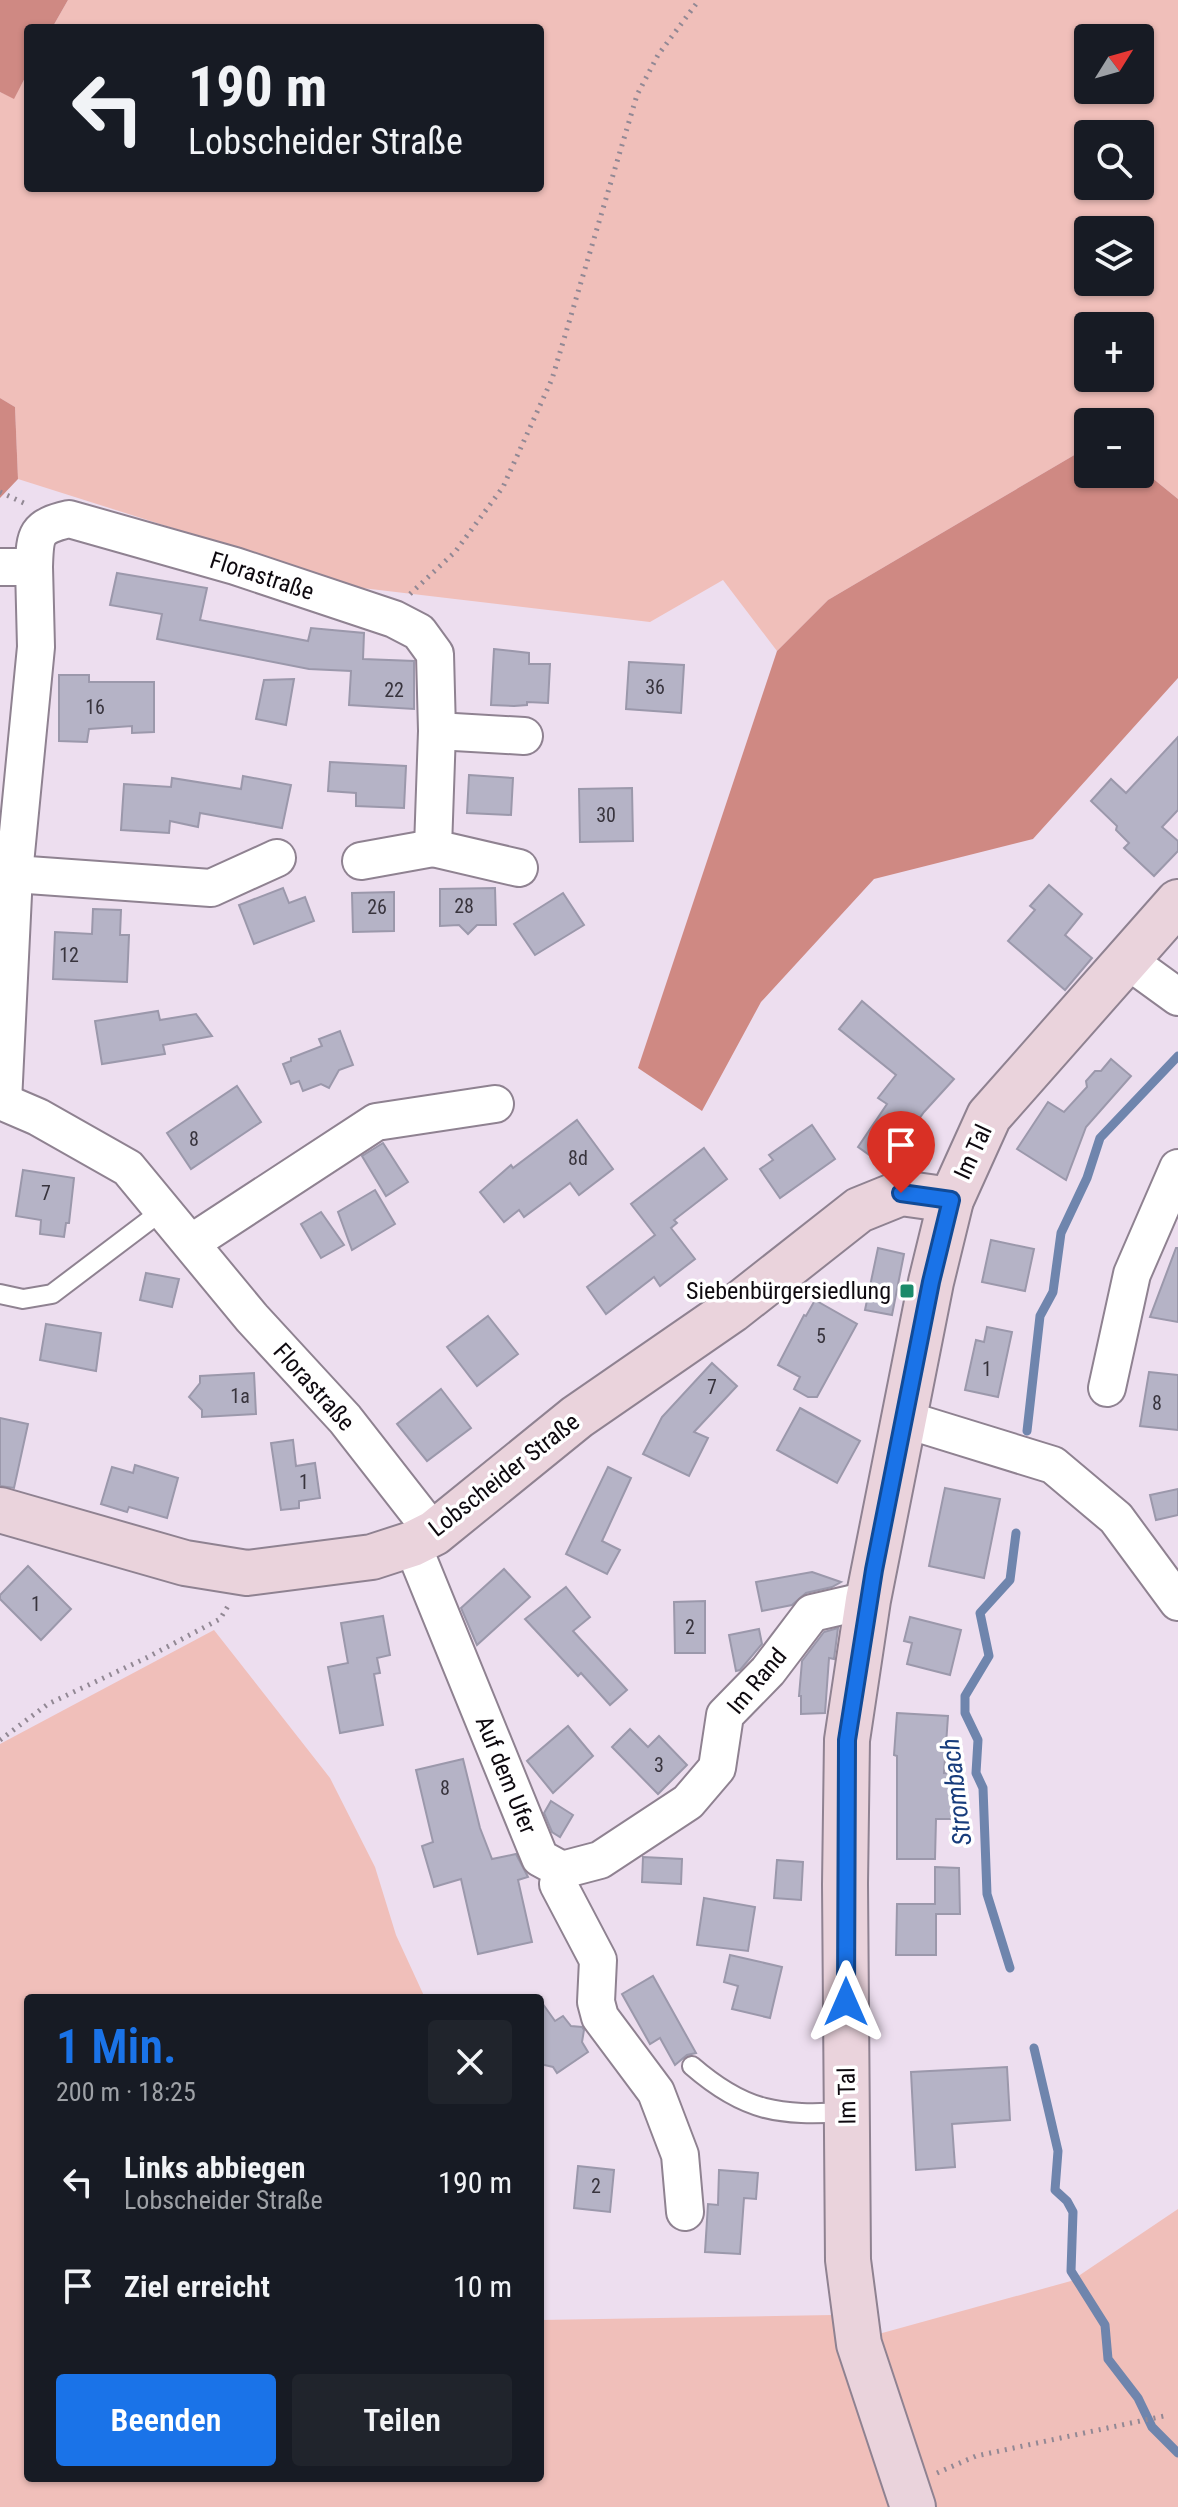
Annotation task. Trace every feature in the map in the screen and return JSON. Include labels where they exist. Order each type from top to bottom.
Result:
[{"type":"main road","name":"Im Tal","points":[[910,2496],[859,2344],[848,2260],[847,1740],[868,1600],[931,1282],[951,1200],[989,1116],[1178,902]]},
{"type":"main road","name":"Lobscheider Straße","points":[[0,1510],[185,1563],[247,1573],[372,1557],[423,1538],[577,1417],[732,1310],[859,1210],[901,1193],[951,1200]]},
{"type":"street","name":"Florastraße","points":[[423,1538],[345,1419],[252,1318],[128,1168],[38,1117],[1,1102],[7,872],[36,647],[17,567],[35,538],[46,525],[69,519],[235,566],[394,619],[419,632],[435,654],[437,731],[433,848]]},
{"type":"street","points":[[437,731],[524,736]]},
{"type":"street","points":[[361,861],[433,848],[519,868]]},
{"type":"street","points":[[7,872],[211,888],[277,858]]},
{"type":"street","points":[[1127,960],[1178,997]]},
{"type":"street","points":[[191,1243],[376,1122],[495,1104]]},
{"type":"street","points":[[1107,1388],[1132,1274],[1178,1168]]},
{"type":"street","points":[[904,1419],[1053,1465],[1116,1518],[1178,1602]]},
{"type":"street","name":"Auf dem Ufer","points":[[423,1538],[540,1858],[562,1870]]},
{"type":"street","name":"Im Rand","points":[[562,1870],[600,1860],[688,1802],[717,1768],[725,1715],[768,1671],[812,1613],[868,1600]]},
{"type":"street","points":[[562,1870],[558,1884],[598,1960],[596,2002],[600,2017],[656,2092],[680,2155],[685,2212]]},
{"type":"lane","points":[[0,1294],[23,1299],[52,1294],[163,1210]]},
{"type":"lane","points":[[692,2066],[731,2095],[764,2110],[792,2114],[847,2112]]},
{"type":"path","points":[[394,619],[406,599],[455,552],[503,487],[552,379],[637,95],[658,55],[699,0]]},
{"type":"path","points":[[0,1740],[48,1704],[220,1619],[247,1573]]},
{"type":"path","points":[[910,2496],[976,2456],[1164,2416]]},
{"type":"shaded area","points":[[0,0],[68,0],[54,24],[24,24],[24,80],[14,99],[0,92]]},
{"type":"shaded area","points":[[68,0],[1178,0],[1178,499],[1154,479],[1154,408],[1074,408],[1074,455],[828,600],[777,651],[723,580],[650,622],[362,588],[18,479],[15,407],[0,398],[0,92],[14,98],[24,79],[24,192],[544,192],[544,24],[54,24]]},
{"type":"shaded area","points":[[0,398],[15,407],[18,479],[0,498]]},
{"type":"shaded area","points":[[1074,455],[1074,488],[1154,488],[1154,479],[1178,499],[1178,678],[1033,839],[874,879],[761,1002],[702,1111],[638,1068],[777,651],[828,600]]},
{"type":"shaded area","points":[[214,1630],[330,1778],[375,1867],[396,1935],[423,1994],[24,1994],[24,2482],[544,2482],[544,2320],[832,2315],[891,2507],[0,2507],[0,1744]]},
{"type":"shaded area","points":[[1178,2209],[1178,2507],[934,2507],[875,2335],[1071,2281]]},
{"type":"building","points":[[117,573],[207,588],[200,620],[308,641],[311,628],[364,633],[363,659],[414,661],[414,709],[349,705],[351,671],[309,669],[157,639],[162,614],[110,605]]},
{"type":"building","points":[[494,649],[529,653],[529,664],[550,664],[548,703],[491,705]]},
{"type":"building","points":[[629,662],[684,665],[681,713],[626,709]]},
{"type":"building","points":[[59,675],[89,675],[89,682],[154,682],[154,732],[132,733],[132,726],[89,729],[87,742],[59,741]]},
{"type":"building","points":[[294,679],[286,725],[256,719],[264,680]]},
{"type":"building","points":[[1178,737],[1178,810],[1162,827],[1178,841],[1178,851],[1154,876],[1124,848],[1129,843],[1116,830],[1117,826],[1091,801],[1111,779],[1126,793]]},
{"type":"building","points":[[330,762],[406,766],[404,808],[356,806],[356,793],[328,791]]},
{"type":"building","points":[[469,775],[513,778],[511,815],[467,813]]},
{"type":"building","points":[[243,776],[291,785],[282,828],[200,813],[198,827],[170,821],[169,833],[121,830],[124,784],[171,787],[172,778],[241,789]]},
{"type":"building","points":[[632,788],[633,841],[580,842],[579,789]]},
{"type":"building","points":[[1049,885],[1082,914],[1065,935],[1092,958],[1065,990],[1008,941],[1035,910],[1030,906]]},
{"type":"building","points":[[283,888],[289,903],[305,897],[314,921],[254,944],[239,905]]},
{"type":"building","points":[[495,888],[496,925],[477,925],[468,934],[459,925],[440,926],[440,889]]},
{"type":"building","points":[[394,892],[394,931],[353,932],[352,893]]},
{"type":"building","points":[[563,893],[584,925],[535,955],[514,924]]},
{"type":"building","points":[[93,909],[121,910],[120,935],[129,935],[127,982],[53,979],[55,932],[92,934]]},
{"type":"building","points":[[862,1001],[954,1079],[924,1112],[885,1166],[858,1147],[887,1104],[878,1098],[896,1075],[839,1029]]},
{"type":"building","points":[[158,1011],[160,1020],[196,1014],[212,1036],[163,1045],[165,1054],[102,1064],[95,1021]]},
{"type":"building","points":[[340,1031],[353,1065],[339,1070],[329,1088],[321,1084],[303,1091],[299,1081],[291,1084],[283,1064],[322,1046],[319,1039]]},
{"type":"building","points":[[1111,1059],[1131,1076],[1086,1127],[1066,1180],[1017,1149],[1048,1102],[1064,1112],[1087,1087],[1086,1081],[1095,1071],[1101,1071]]},
{"type":"building","points":[[237,1086],[261,1122],[191,1169],[167,1133]]},
{"type":"building","points":[[577,1120],[613,1169],[579,1195],[570,1183],[524,1217],[519,1210],[504,1222],[480,1192],[511,1165],[513,1168]]},
{"type":"building","points":[[812,1125],[835,1159],[780,1198],[760,1169],[773,1160],[769,1155]]},
{"type":"building","points":[[383,1143],[408,1182],[386,1196],[362,1156]]},
{"type":"building","points":[[704,1148],[727,1179],[674,1220],[677,1223],[671,1228],[695,1259],[660,1286],[654,1277],[606,1314],[587,1287],[655,1235],[631,1204]]},
{"type":"building","points":[[23,1170],[74,1178],[69,1223],[66,1223],[64,1237],[40,1234],[41,1220],[16,1216]]},
{"type":"building","points":[[375,1190],[395,1224],[352,1250],[338,1212]]},
{"type":"building","points":[[321,1212],[344,1245],[321,1258],[301,1224]]},
{"type":"building","points":[[991,1240],[1034,1249],[1025,1291],[982,1282]]},
{"type":"building","points":[[878,1248],[904,1254],[892,1315],[865,1310]]},
{"type":"building","points":[[1178,1248],[1178,1322],[1150,1317]]},
{"type":"building","points":[[146,1273],[179,1279],[172,1307],[140,1300]]},
{"type":"building","points":[[815,1300],[857,1324],[817,1397],[808,1397],[794,1389],[800,1377],[778,1365]]},
{"type":"building","points":[[488,1316],[518,1354],[477,1386],[447,1347]]},
{"type":"building","points":[[46,1324],[101,1333],[96,1371],[40,1360]]},
{"type":"building","points":[[987,1327],[1012,1332],[998,1397],[965,1390],[976,1340],[984,1342]]},
{"type":"building","points":[[712,1363],[737,1386],[694,1432],[708,1438],[689,1476],[643,1454],[662,1417]]},
{"type":"building","points":[[1149,1372],[1178,1375],[1178,1430],[1140,1426]]},
{"type":"building","points":[[254,1373],[256,1414],[202,1417],[202,1410],[189,1397],[200,1383],[200,1376]]},
{"type":"building","points":[[441,1389],[471,1428],[427,1461],[397,1424]]},
{"type":"building","points":[[800,1408],[860,1441],[837,1483],[777,1450]]},
{"type":"building","points":[[0,1418],[28,1424],[14,1488],[0,1486]]},
{"type":"building","points":[[293,1440],[296,1466],[315,1463],[320,1498],[299,1501],[299,1508],[281,1510],[271,1443]]},
{"type":"building","points":[[135,1465],[178,1478],[167,1518],[129,1507],[127,1512],[101,1504],[112,1467],[133,1473]]},
{"type":"building","points":[[608,1467],[631,1478],[602,1541],[620,1550],[607,1574],[566,1554]]},
{"type":"building","points":[[945,1488],[1000,1499],[984,1578],[929,1566]]},
{"type":"building","points":[[1178,1489],[1178,1515],[1156,1520],[1150,1495]]},
{"type":"building","points":[[28,1566],[71,1609],[41,1640],[0,1599],[0,1595]]},
{"type":"building","points":[[504,1569],[530,1597],[477,1645],[461,1608]]},
{"type":"building","points":[[812,1572],[841,1582],[806,1593],[792,1605],[762,1611],[756,1582]]},
{"type":"building","points":[[566,1587],[590,1617],[573,1631],[627,1690],[610,1705],[525,1619]]},
{"type":"building","points":[[705,1601],[705,1653],[675,1653],[674,1602]]},
{"type":"building","points":[[383,1616],[390,1655],[377,1658],[380,1673],[374,1674],[383,1725],[340,1733],[328,1667],[348,1663],[341,1623]]},
{"type":"building","points":[[910,1617],[961,1630],[950,1675],[907,1664],[912,1643],[904,1641]]},
{"type":"building","points":[[838,1628],[834,1659],[829,1658],[825,1713],[801,1714],[802,1661],[824,1632]]},
{"type":"building","points":[[759,1629],[762,1644],[736,1671],[729,1635]]},
{"type":"building","points":[[897,1713],[948,1716],[944,1773],[960,1774],[960,1819],[936,1819],[935,1859],[897,1859],[897,1756],[894,1755]]},
{"type":"building","points":[[568,1726],[593,1756],[553,1793],[527,1761]]},
{"type":"building","points":[[630,1729],[648,1747],[659,1736],[687,1765],[658,1794],[612,1747]]},
{"type":"building","points":[[463,1759],[480,1828],[492,1859],[516,1854],[528,1877],[518,1880],[532,1942],[478,1954],[461,1879],[434,1887],[422,1846],[433,1842],[416,1770]]},
{"type":"building","points":[[551,1801],[573,1815],[560,1837],[552,1832],[544,1813]]},
{"type":"building","points":[[643,1857],[682,1859],[681,1884],[642,1882]]},
{"type":"building","points":[[777,1860],[803,1862],[801,1900],[774,1898]]},
{"type":"building","points":[[935,1867],[959,1868],[960,1914],[936,1914],[936,1955],[896,1955],[897,1904],[935,1904]]},
{"type":"building","points":[[704,1898],[755,1907],[748,1951],[697,1945]]},
{"type":"building","points":[[730,1955],[782,1967],[770,2018],[732,2009],[738,1986],[724,1982]]},
{"type":"building","points":[[653,1976],[696,2053],[687,2055],[675,2065],[660,2038],[650,2044],[622,1994]]},
{"type":"building","points":[[544,2006],[555,2021],[563,2016],[571,2026],[582,2027],[582,2042],[588,2052],[557,2073],[553,2067],[544,2065]]},
{"type":"building","points":[[1007,2067],[1010,2120],[952,2124],[955,2167],[916,2170],[911,2072]]},
{"type":"building","points":[[578,2166],[614,2170],[610,2212],[574,2208]]},
{"type":"building","points":[[719,2170],[758,2173],[756,2199],[744,2198],[740,2254],[705,2252],[708,2204],[718,2205]]},
{"type":"waterway","name":"Strombach","points":[[1027,1431],[1040,1316],[1053,1292],[1061,1233],[1087,1178],[1100,1138],[1178,1056]]},
{"type":"waterway","name":"Strombach","points":[[1010,1968],[987,1894],[983,1788],[976,1773],[978,1740],[965,1713],[965,1696],[989,1656],[980,1613],[1010,1580],[1016,1533]]},
{"type":"waterway","name":"Strombach","points":[[1034,2048],[1058,2151],[1055,2190],[1073,2212],[1071,2271],[1105,2325],[1108,2359],[1138,2398],[1152,2427],[1178,2453]]},
{"type":"place","name":"Siebenbürgersiedlung","points":[[907,1291]]},
{"type":"route","points":[[846,2002],[847,1740],[868,1600],[931,1282],[951,1200],[901,1193]]}]
